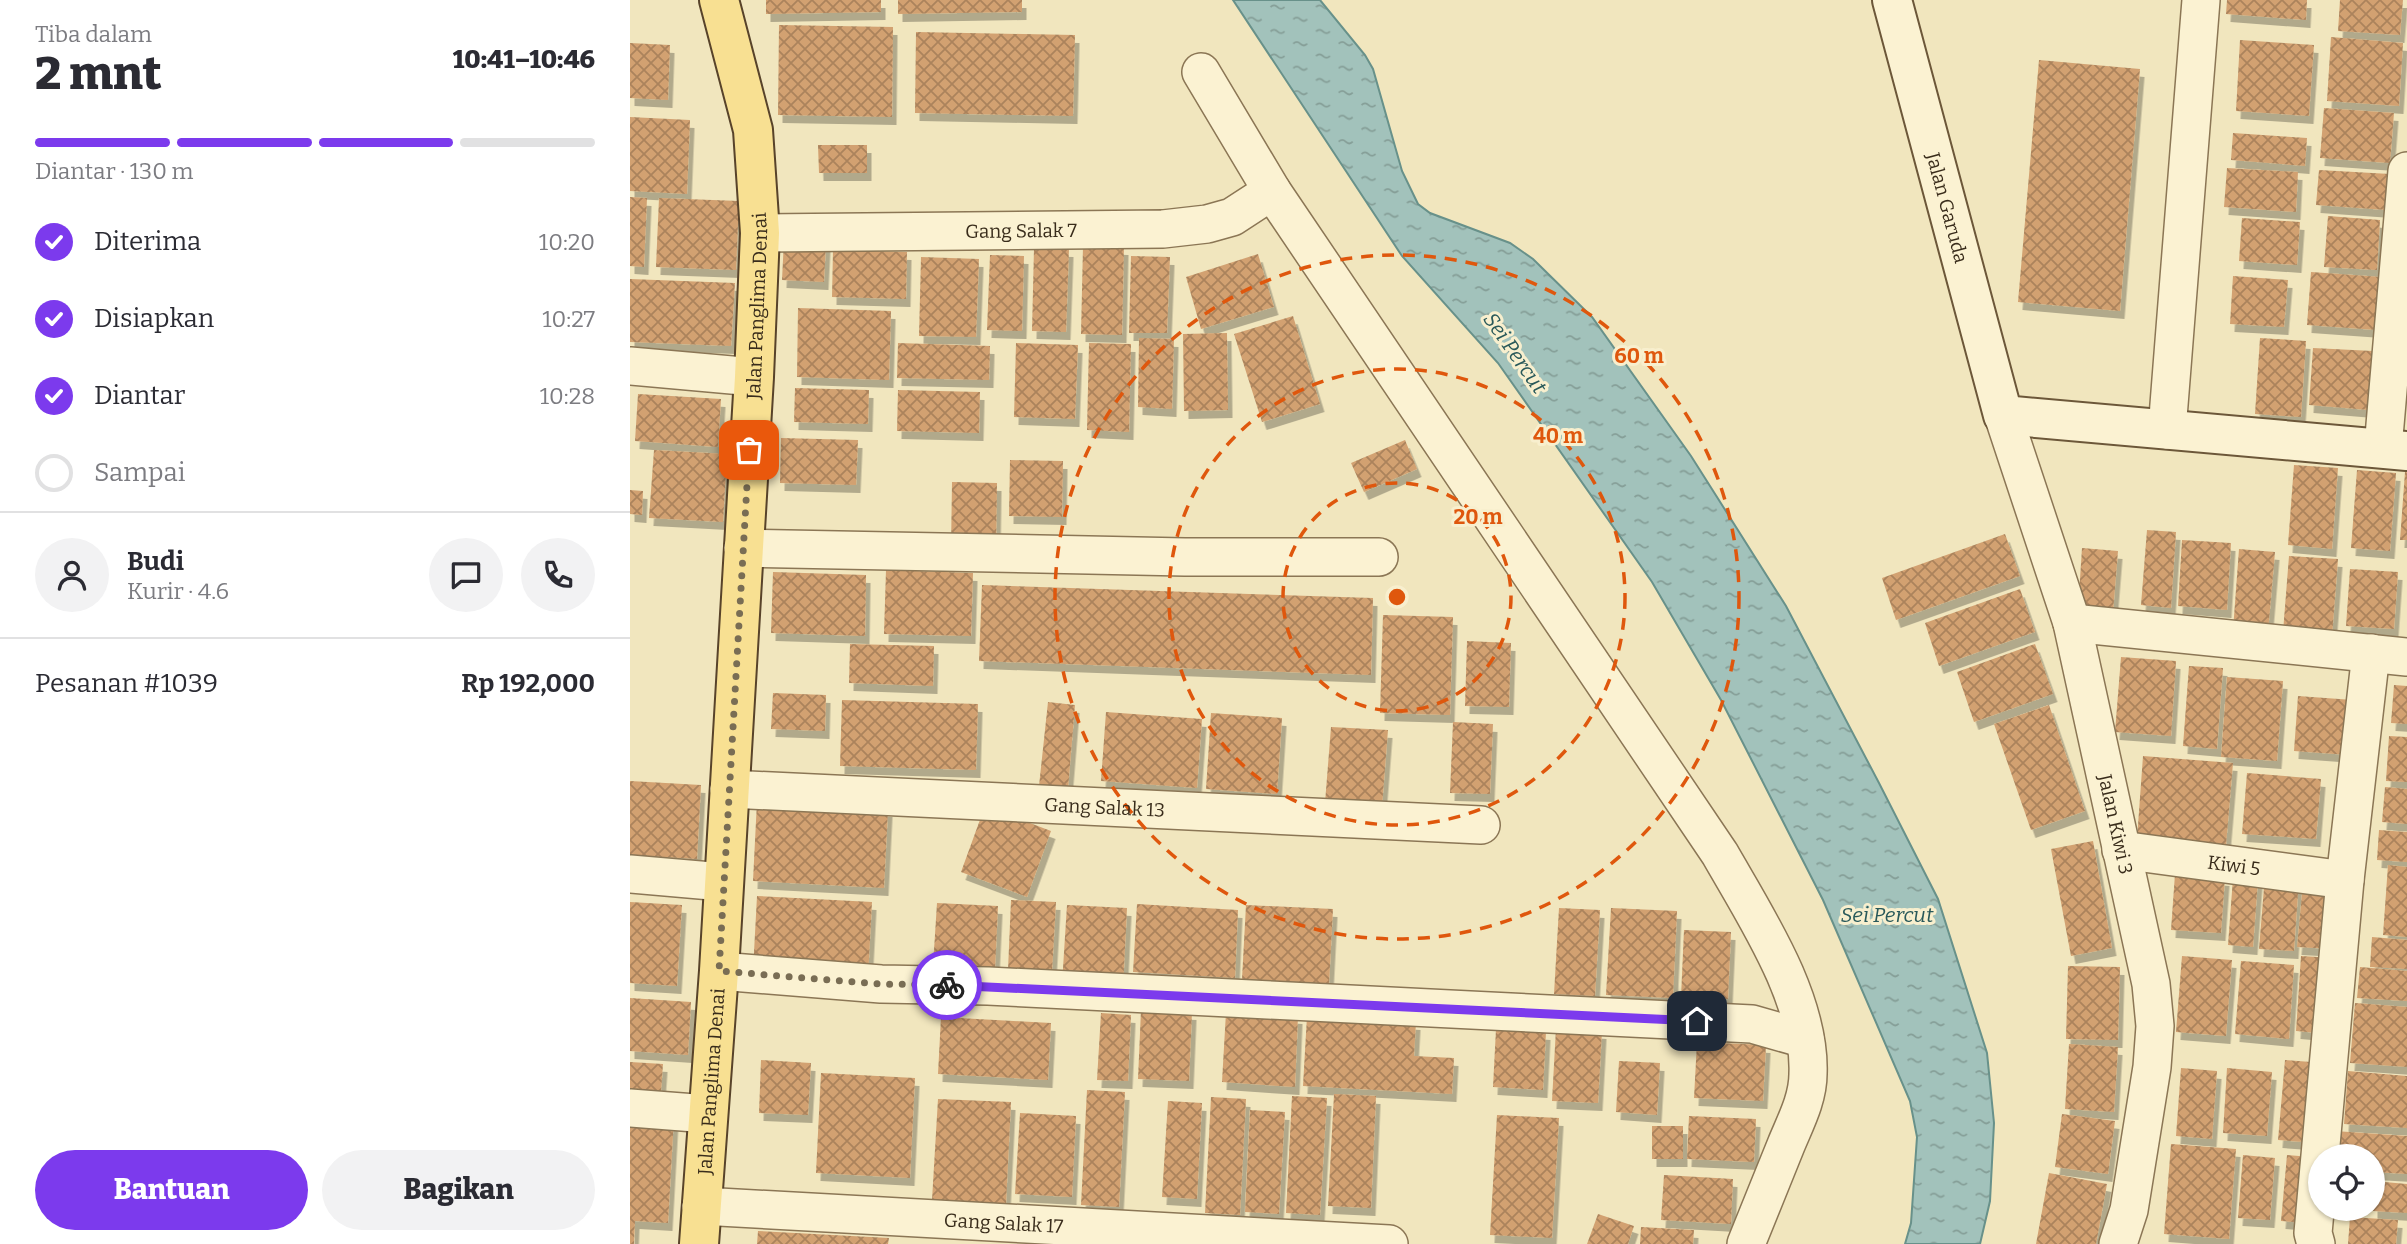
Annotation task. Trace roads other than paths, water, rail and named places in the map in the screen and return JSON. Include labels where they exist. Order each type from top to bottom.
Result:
[{"type":"main road","name":"Jalan Panglima Denai","points":[[699,1244],[719,971],[760,233],[753,130],[719,0]]},
{"type":"street","name":"Jalan Garuda","points":[[1892,0],[2003,415]]},
{"type":"street","points":[[2167,430],[2202,0]]},
{"type":"street","points":[[1201,72],[1272,191],[1530,569],[1720,855],[1772,946],[1797,1008],[1805,1039],[1808,1076],[1802,1106],[1746,1244]]},
{"type":"street","points":[[2003,415],[2395,450],[2407,171]]},
{"type":"street","name":"Gang Salak 7","points":[[760,233],[1163,229],[1207,224],[1232,217],[1272,191]]},
{"type":"street","points":[[630,366],[754,377]]},
{"type":"street","name":"Jalan Kiwi 3","points":[[2003,415],[2072,623],[2151,984],[2155,1026],[2152,1067],[2131,1197],[2118,1244]]},
{"type":"street","points":[[743,548],[1185,557],[1379,556]]},
{"type":"street","points":[[2072,623],[2407,657]]},
{"type":"street","points":[[2316,1244],[2314,1233],[2345,880],[2371,653]]},
{"type":"street","name":"Gang Salak 13","points":[[729,789],[1481,825]]},
{"type":"street","name":"Kiwi 5","points":[[2121,850],[2345,880]]},
{"type":"street","points":[[630,874],[723,881]]},
{"type":"street","points":[[719,971],[880,984],[1016,988],[1752,1024],[1805,1039]]},
{"type":"street","points":[[630,1108],[708,1114]]},
{"type":"street","name":"Gang Salak 17","points":[[701,1206],[1390,1244]]},
{"type":"water","name":"Sei Percut","points":[[1233,0],[1320,0],[1365,55],[1373,69],[1402,171],[1418,204],[1430,213],[1510,243],[1533,259],[1592,317],[1691,456],[1786,606],[1938,899],[1987,1053],[1994,1123],[1990,1201],[1980,1244],[1905,1244],[1911,1223],[1917,1137],[1910,1101],[1823,900],[1721,700],[1652,582],[1498,363],[1402,256]]}]
